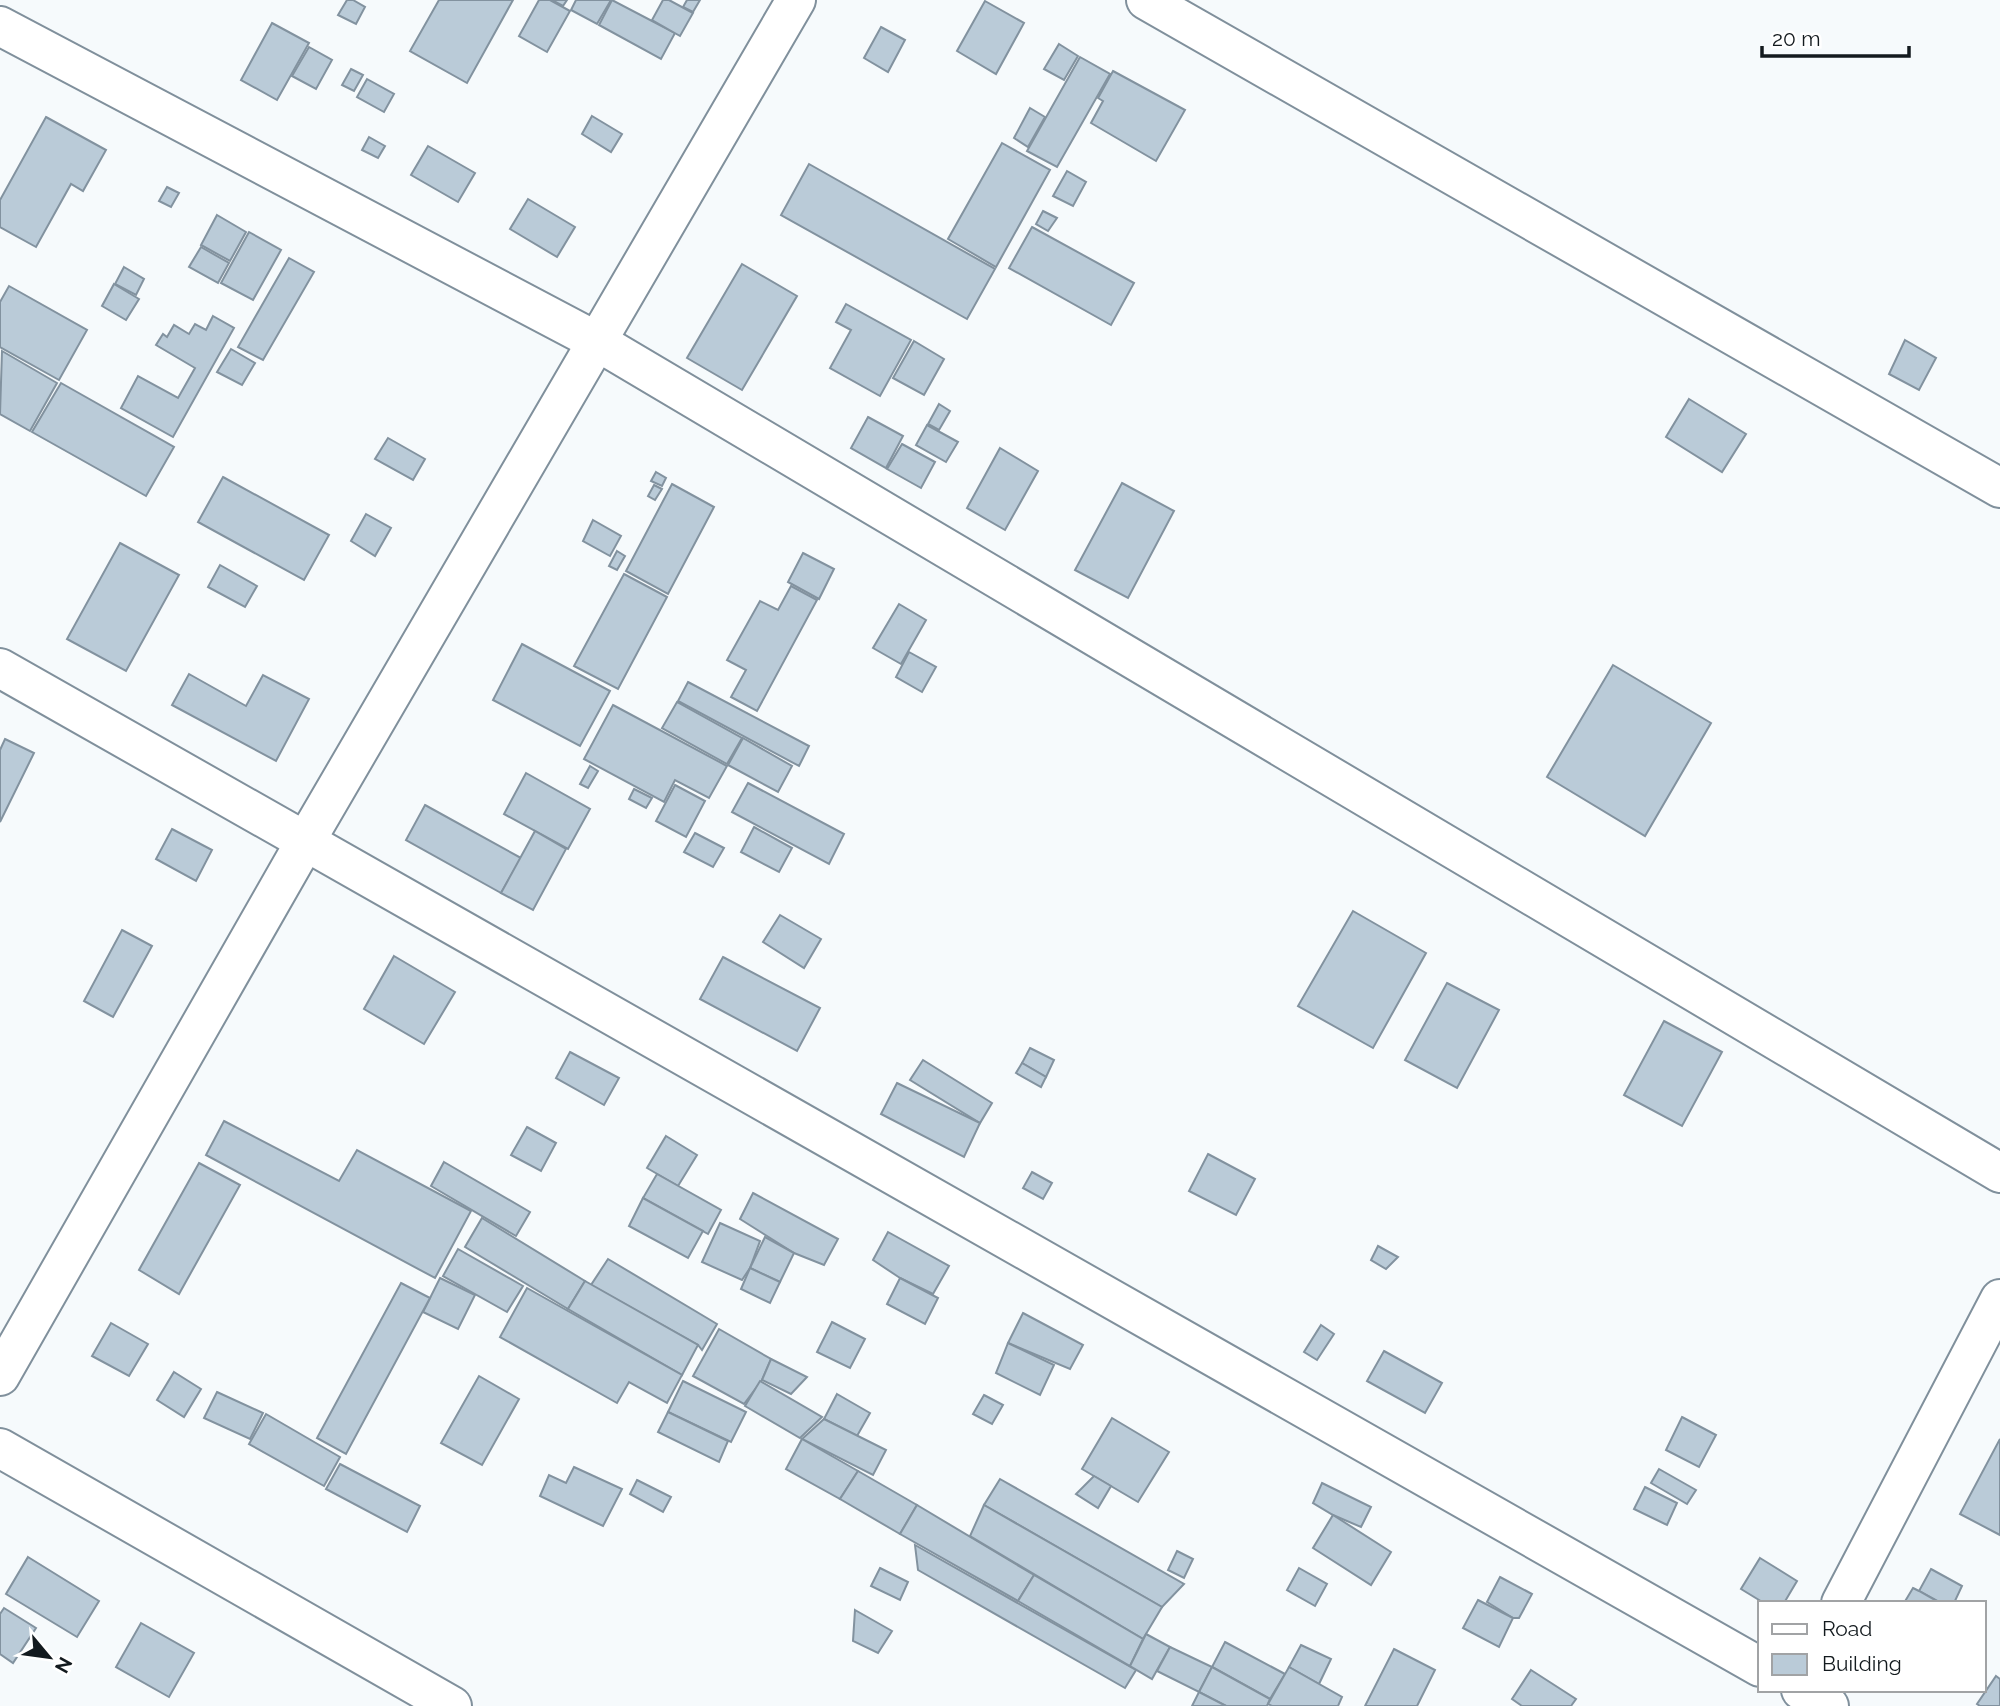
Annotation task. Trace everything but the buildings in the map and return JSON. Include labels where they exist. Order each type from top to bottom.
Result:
[{"type":"street","points":[[0,1376],[305,842],[796,0]]},
{"type":"street","points":[[1146,0],[2000,488]]},
{"type":"street","points":[[0,26],[598,342],[2000,1172]]},
{"type":"street","points":[[0,668],[1758,1666]]},
{"type":"street","points":[[1841,1601],[2000,1299]]},
{"type":"street","points":[[0,1448],[452,1706]]},
{"type":"street","points":[[1804,1692],[1829,1706]]}]
